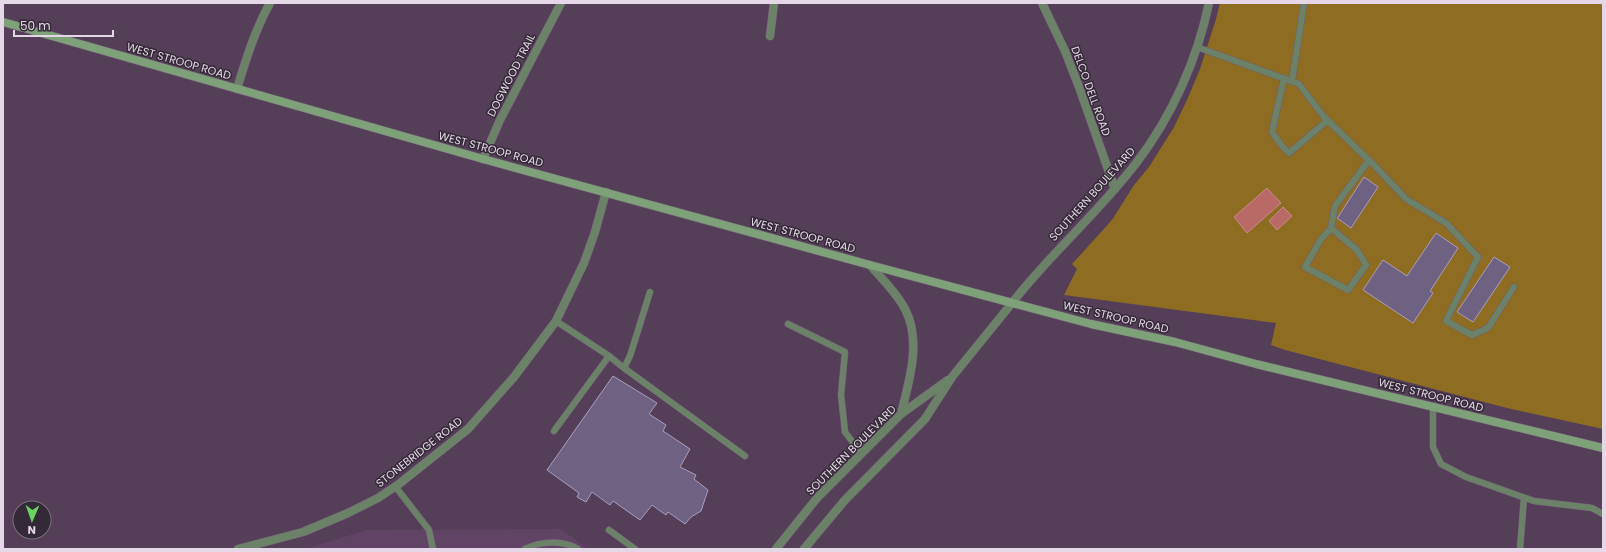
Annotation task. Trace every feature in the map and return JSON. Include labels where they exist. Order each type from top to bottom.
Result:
[{"type":"main road","name":"WEST STROOP ROAD","points":[[3,22],[483,159],[1012,303],[1091,324],[1175,342],[1256,364],[1603,448]]},
{"type":"street","points":[[237,89],[250,45],[260,20],[270,3]]},
{"type":"street","name":"DOGWOOD TRAIL","points":[[483,159],[500,120],[561,3]]},
{"type":"street","points":[[770,36],[774,3]]},
{"type":"street","name":"DELCO DELL ROAD","points":[[1042,3],[1065,51],[1079,86],[1115,188]]},
{"type":"street","name":"SOUTHERN BOULEVARD","points":[[804,549],[845,500],[925,419],[952,377],[1031,278],[1115,188],[1152,141],[1184,82],[1197,47],[1209,3]]},
{"type":"street","name":"STONEBRIDGE ROAD","points":[[238,549],[317,526],[378,498],[468,429],[514,378],[556,321],[584,263],[595,232],[606,192]]},
{"type":"street","points":[[870,265],[905,309],[911,328],[913,349],[910,377],[901,414]]},
{"type":"street","name":"SOUTHERN BOULEVARD","points":[[776,549],[818,498],[861,453],[901,414],[952,377]]},
{"type":"lane","points":[[1292,81],[1304,3]]},
{"type":"lane","points":[[1197,47],[1299,84],[1328,120],[1406,199],[1446,223],[1478,257],[1446,321],[1472,335],[1488,328],[1514,287]]},
{"type":"lane","points":[[1284,78],[1272,132],[1289,153],[1328,120]]},
{"type":"lane","points":[[1331,228],[1357,250],[1366,265],[1348,290],[1304,267],[1321,239],[1331,228],[1335,206],[1369,160]]},
{"type":"lane","points":[[624,368],[630,356],[650,292]]},
{"type":"lane","points":[[556,321],[608,356],[745,456]]},
{"type":"lane","points":[[788,324],[845,352],[841,396],[845,432],[861,453]]},
{"type":"lane","points":[[554,431],[608,356]]},
{"type":"lane","points":[[1432,407],[1433,447],[1441,464],[1466,477],[1524,498],[1534,501],[1592,508],[1603,514]]},
{"type":"lane","points":[[395,486],[429,530],[433,549]]},
{"type":"lane","points":[[1520,549],[1524,498]]},
{"type":"lane","points":[[608,530],[635,549]]},
{"type":"lane","points":[[525,549],[531,546],[554,542],[573,546],[578,549]]},
{"type":"lane","points":[[621,549],[625,542]]},
{"type":"shaded area","points":[[1220,3],[1603,3],[1603,429],[1507,408],[1285,350],[1271,345],[1276,323],[1064,295],[1077,269],[1072,264],[1112,220],[1134,185],[1149,167],[1174,127],[1200,69]]},
{"type":"shaded area","points":[[1267,188],[1281,203],[1247,233],[1234,217]]},
{"type":"shaded area","points":[[1283,207],[1292,216],[1277,230],[1269,221]]},
{"type":"shaded area","points":[[561,529],[588,549],[305,549],[367,530]]},
{"type":"building","points":[[1364,177],[1378,187],[1351,228],[1337,218]]},
{"type":"building","points":[[1436,233],[1458,248],[1430,291],[1433,293],[1413,323],[1363,290],[1383,260],[1407,276]]},
{"type":"building","points":[[1494,257],[1510,267],[1473,322],[1457,312]]},
{"type":"building","points":[[613,376],[657,403],[649,414],[666,425],[663,431],[690,449],[680,467],[696,475],[694,479],[708,490],[701,511],[691,517],[685,524],[668,512],[666,515],[652,505],[640,520],[613,501],[610,505],[592,492],[586,502],[577,497],[579,493],[547,470]]}]
